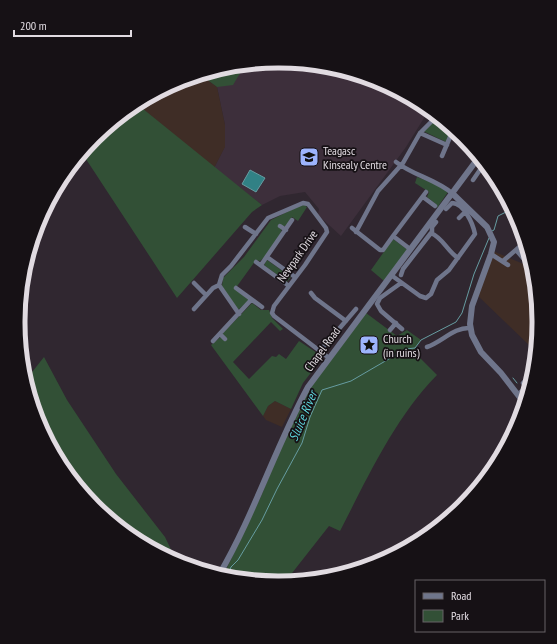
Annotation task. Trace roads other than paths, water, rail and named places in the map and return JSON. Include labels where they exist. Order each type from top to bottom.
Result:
[{"type":"street","points":[[426,192],[382,250],[354,230],[378,191],[420,133],[432,121]]},
{"type":"street","points":[[420,133],[447,145]]},
{"type":"street","points":[[442,156],[451,136]]},
{"type":"street","name":"Chapel Road","points":[[222,569],[273,462],[298,405],[308,387],[410,249],[453,194],[475,162]]},
{"type":"street","points":[[398,164],[416,176],[438,184],[453,194],[489,231],[494,242],[476,293],[471,313],[470,328],[481,352],[520,398]]},
{"type":"street","points":[[473,180],[481,169]]},
{"type":"street","points":[[423,197],[434,206]]},
{"type":"street","name":"Newpark Drive","points":[[219,285],[222,275],[268,218],[303,203],[308,204],[326,228],[327,232],[274,306],[272,313],[329,358]]},
{"type":"street","points":[[391,275],[401,284],[420,296],[426,298],[431,294],[437,280],[448,272],[475,234],[471,219],[465,212],[454,203],[446,209]]},
{"type":"street","points":[[459,218],[465,212]]},
{"type":"street","points":[[261,265],[292,220]]},
{"type":"street","points":[[432,233],[432,227],[436,222]]},
{"type":"street","points":[[280,226],[286,230]]},
{"type":"street","points":[[245,227],[256,234]]},
{"type":"street","points":[[432,233],[440,239],[450,252],[458,258]]},
{"type":"street","points":[[401,275],[407,263],[427,236],[432,233]]},
{"type":"street","points":[[393,236],[410,249]]},
{"type":"street","points":[[503,261],[520,246]]},
{"type":"street","points":[[516,250],[524,258]]},
{"type":"street","points":[[491,254],[508,265]]},
{"type":"street","points":[[267,256],[295,277]]},
{"type":"street","points":[[256,262],[289,286]]},
{"type":"street","points":[[194,283],[206,295]]},
{"type":"street","points":[[401,284],[380,298],[377,304],[381,311],[402,329]]},
{"type":"street","points":[[194,309],[206,295],[219,285],[239,314]]},
{"type":"street","points":[[236,288],[262,307]]},
{"type":"street","points":[[311,293],[315,298],[346,321]]},
{"type":"street","points":[[213,341],[251,300]]},
{"type":"street","points":[[320,351],[332,334],[356,309]]},
{"type":"street","points":[[390,330],[396,323]]},
{"type":"street","points":[[427,347],[439,342],[462,328],[470,328]]},
{"type":"street","points":[[220,334],[225,339]]},
{"type":"street","points":[[518,394],[522,391]]},
{"type":"water","points":[[250,170],[265,178],[256,192],[242,184]]},
{"type":"waterway","name":"Sluice River","points":[[492,231],[494,230],[498,216],[507,212]]},
{"type":"waterway","name":"Sluice River","points":[[229,571],[231,567],[238,560],[262,520],[302,443],[310,417],[322,390],[351,381],[406,349],[415,348],[421,340],[456,322],[462,313],[474,274],[489,238]]},
{"type":"waterway","points":[[513,378],[517,383]]},
{"type":"place","name":"Teagasc Kinsealy Centre","points":[[309,157]]},
{"type":"place","name":"Church (in ruins)","points":[[369,345]]}]
